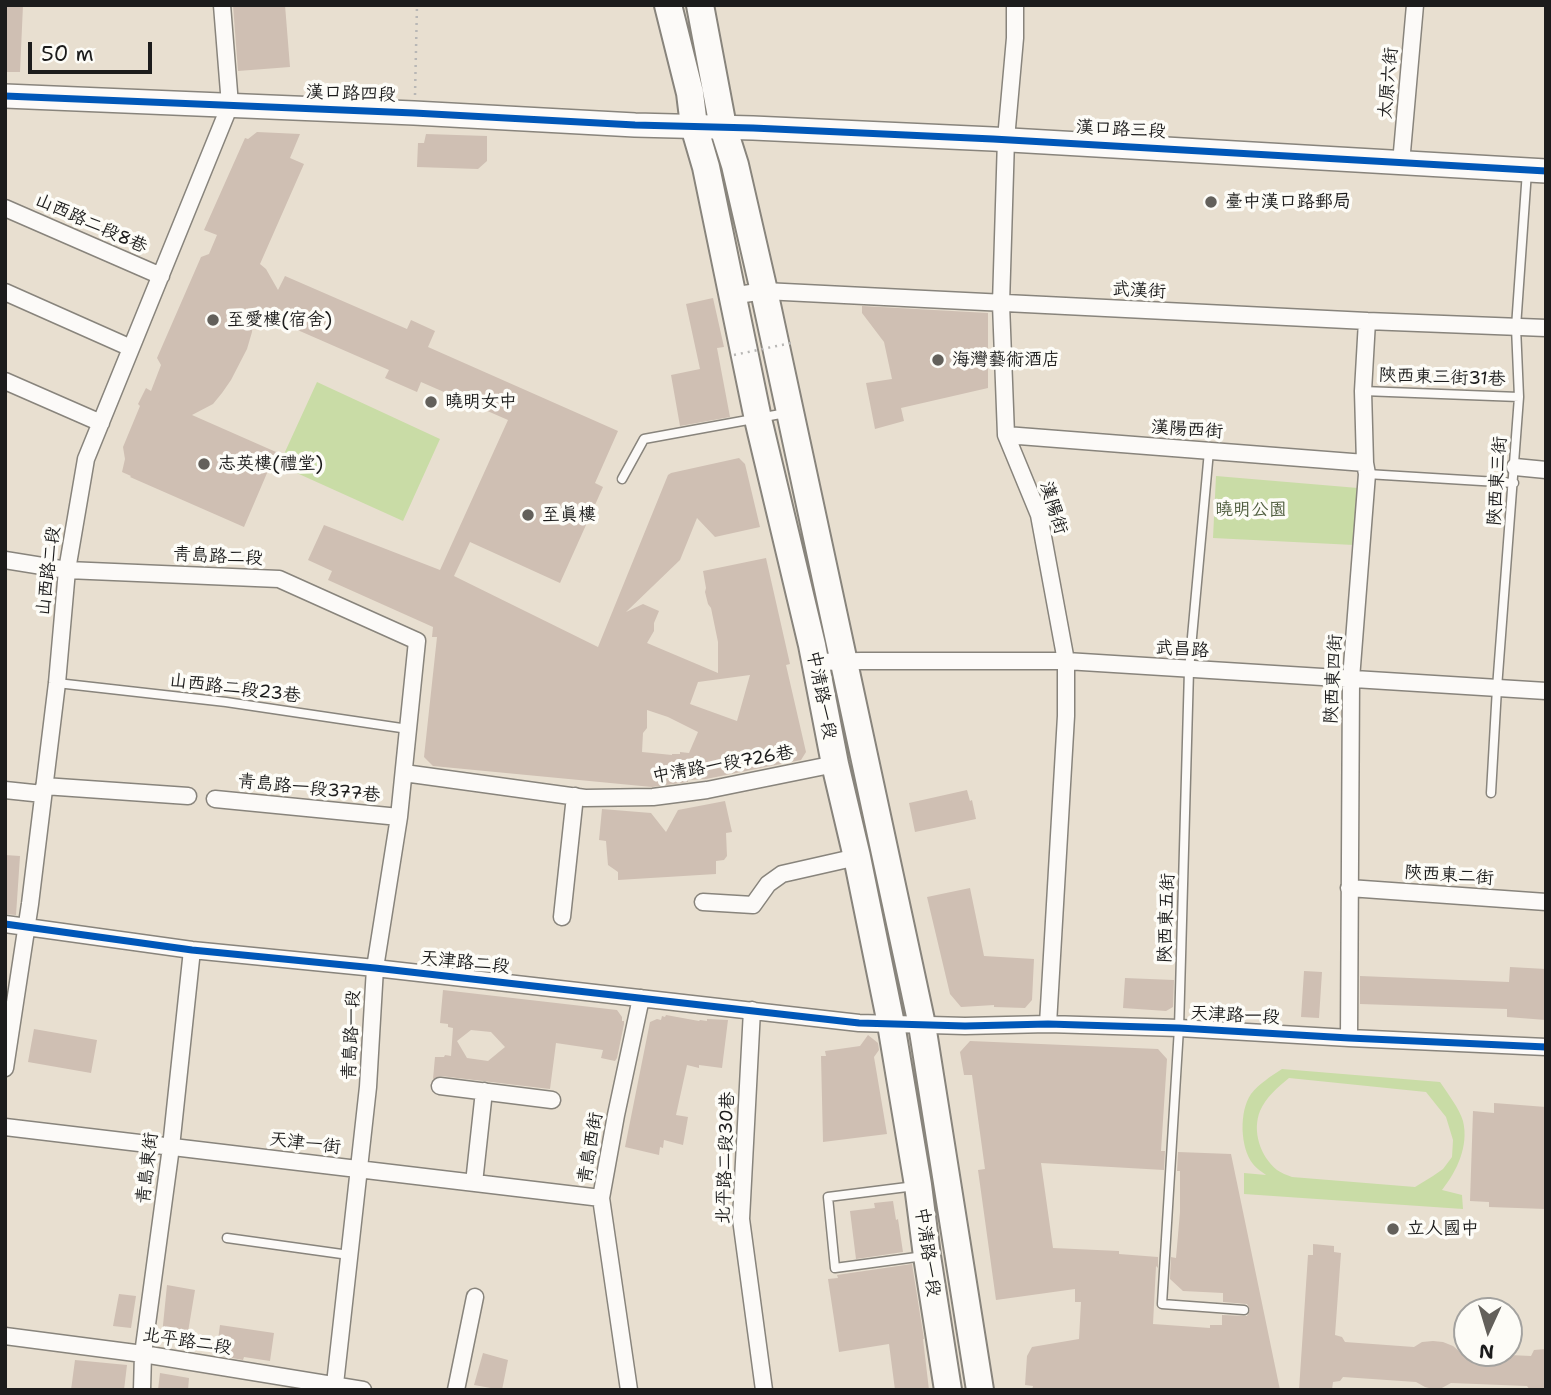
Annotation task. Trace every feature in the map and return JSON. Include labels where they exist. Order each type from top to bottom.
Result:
[{"type":"main road","name":"中清路一段","points":[[668,5],[690,93],[694,126],[706,167],[758,419],[815,662],[891,1024],[948,1390]]},
{"type":"main road","name":"中清路一段","points":[[700,5],[723,127],[735,165],[764,291],[922,1025],[980,1390]]},
{"type":"street","points":[[222,5],[230,105]]},
{"type":"street","name":"漢陽街","points":[[1015,5],[1015,38],[1006,139],[1001,304],[1006,435],[1039,515],[1066,661],[1066,716],[1048,1024]]},
{"type":"street","name":"太原六街","points":[[1401,163],[1415,5]]},
{"type":"street","name":"漢口路四段","points":[[5,96],[694,126]]},
{"type":"street","name":"山西路二段","points":[[5,1068],[27,927],[57,683],[67,569],[86,459],[230,105]]},
{"type":"street","name":"漢口路三段","points":[[694,126],[1006,139],[1536,171]]},
{"type":"street","name":"山西路二段8巷","points":[[5,208],[161,276]]},
{"type":"street","name":"武漢街","points":[[731,296],[764,291],[1546,328]]},
{"type":"street","points":[[5,292],[131,348]]},
{"type":"street","name":"陜西東四街","points":[[1349,1038],[1351,679],[1366,468],[1363,391],[1367,321]]},
{"type":"street","points":[[5,381],[101,423]]},
{"type":"street","name":"漢陽西街","points":[[1006,435],[1209,451],[1366,468]]},
{"type":"street","points":[[1514,475],[1546,470]]},
{"type":"street","name":"青島路二段","points":[[5,560],[67,569],[279,579],[417,641]]},
{"type":"street","name":"青島路一段","points":[[335,1387],[368,1087],[375,968],[399,817],[417,641]]},
{"type":"street","name":"武昌路","points":[[815,662],[1066,661],[1546,691]]},
{"type":"street","name":"中清路一段726巷","points":[[404,772],[585,798],[653,797],[706,790],[835,764]]},
{"type":"street","points":[[5,790],[188,796]]},
{"type":"street","points":[[562,917],[575,796]]},
{"type":"street","name":"青島路一段377巷","points":[[215,799],[399,817]]},
{"type":"street","points":[[703,902],[753,905],[768,884],[782,874],[856,857]]},
{"type":"street","name":"陜西東二街","points":[[1349,888],[1546,902]]},
{"type":"street","name":"天津路二段","points":[[5,924],[192,950],[859,1023],[922,1025]]},
{"type":"street","name":"青島東街","points":[[142,1390],[143,1354],[171,1147],[192,950]]},
{"type":"street","name":"青島西街","points":[[629,1390],[601,1198],[641,998]]},
{"type":"street","name":"北平路二段30巷","points":[[752,1010],[741,1219],[764,1390]]},
{"type":"street","name":"天津路一段","points":[[922,1025],[1048,1024],[1179,1028],[1546,1047]]},
{"type":"street","points":[[440,1086],[552,1100]]},
{"type":"street","points":[[474,1183],[484,1091]]},
{"type":"street","name":"天津一街","points":[[5,1127],[601,1198]]},
{"type":"street","points":[[456,1390],[475,1297]]},
{"type":"street","name":"北平路二段","points":[[5,1336],[143,1354],[363,1390]]},
{"type":"lane","name":"陜西東三街","points":[[1490,793],[1519,397],[1516,327],[1536,171]]},
{"type":"lane","name":"陜西東三街31巷","points":[[1363,391],[1519,397]]},
{"type":"lane","points":[[622,479],[645,439],[789,412]]},
{"type":"lane","name":"陝西東五街","points":[[1209,451],[1189,670],[1179,1028],[1163,1304],[1244,1310]]},
{"type":"lane","points":[[1366,468],[1514,475]]},
{"type":"lane","name":"山西路二段23巷","points":[[57,683],[226,702],[408,729]]},
{"type":"lane","points":[[918,1185],[828,1197],[835,1268],[927,1256]]},
{"type":"lane","points":[[227,1238],[349,1255]]},
{"type":"path","points":[[414,113],[417,5]]},
{"type":"path","points":[[734,355],[791,343]]},
{"type":"green space","points":[[317,382],[440,439],[403,521],[279,465]]},
{"type":"green space","name":"曉明公園","points":[[1216,476],[1358,488],[1354,545],[1213,538]]},
{"type":"green space","points":[[1282,1069],[1440,1082],[1459,1111],[1464,1130],[1460,1158],[1442,1190],[1462,1195],[1463,1209],[1244,1194],[1244,1173],[1266,1175],[1253,1164],[1246,1149],[1243,1139],[1244,1110],[1254,1090]],"holes":[[[1289,1078],[1426,1092],[1446,1117],[1453,1140],[1452,1157],[1443,1169],[1415,1187],[1292,1177],[1271,1164],[1259,1143],[1257,1127],[1260,1111],[1269,1097]]]},
{"type":"building","points":[[5,5],[23,5],[20,72],[5,72]]},
{"type":"building","points":[[233,5],[285,5],[290,67],[238,71]]},
{"type":"building","points":[[257,132],[300,134],[290,158],[304,164],[260,264],[278,290],[285,276],[407,329],[411,320],[435,331],[428,347],[618,431],[595,483],[603,487],[560,583],[470,542],[454,576],[598,647],[668,475],[739,458],[745,464],[760,527],[715,537],[697,518],[680,560],[626,612],[643,604],[659,611],[654,631],[647,643],[718,673],[718,642],[705,592],[703,571],[766,558],[790,664],[786,665],[806,752],[801,760],[652,787],[433,766],[424,757],[437,637],[432,637],[433,627],[328,580],[332,571],[308,560],[324,525],[440,570],[508,420],[421,382],[417,392],[385,378],[389,370],[254,311],[247,349],[231,380],[213,404],[192,415],[276,452],[244,527],[122,472],[125,459],[123,447],[140,406],[138,404],[146,388],[151,391],[161,365],[157,358],[201,257],[209,254],[217,235],[204,230],[245,138],[248,139]],"holes":[[[750,675],[737,721],[690,704],[698,682]],[[647,710],[698,732],[689,753],[672,755],[642,752],[643,733],[647,728]]]},
{"type":"building","points":[[426,134],[487,136],[487,161],[478,169],[417,167],[418,143],[424,143]]},
{"type":"building","points":[[713,298],[724,347],[717,348],[730,417],[680,426],[671,375],[700,369],[686,304]]},
{"type":"building","name":"海灣藝術酒店","points":[[862,306],[988,313],[988,388],[901,408],[904,421],[875,429],[866,383],[892,379],[884,342],[862,313]]},
{"type":"building","points":[[967,790],[976,819],[915,832],[909,803]]},
{"type":"building","points":[[725,801],[732,832],[726,833],[727,856],[724,860],[716,861],[716,874],[618,880],[618,872],[608,865],[606,841],[599,840],[602,809],[651,813],[666,832],[678,810]]},
{"type":"building","points":[[5,855],[20,856],[16,915],[5,914]]},
{"type":"building","points":[[970,888],[984,956],[1034,959],[1032,1000],[1025,1008],[994,1005],[961,1007],[950,994],[927,897]]},
{"type":"building","points":[[1510,967],[1546,969],[1546,1020],[1507,1017],[1507,1009],[1360,1004],[1360,976],[1509,982]]},
{"type":"building","points":[[1304,971],[1322,972],[1319,1018],[1301,1017]]},
{"type":"building","points":[[1125,978],[1174,980],[1173,1007],[1166,1011],[1123,1008]]},
{"type":"building","points":[[443,990],[617,1010],[624,1021],[615,1061],[601,1058],[603,1050],[556,1043],[550,1089],[441,1076],[433,1079],[435,1057],[451,1056],[453,1028],[440,1023]],"holes":[[[471,1030],[491,1032],[505,1047],[488,1061],[467,1058],[457,1041]]]},
{"type":"building","points":[[662,1016],[699,1021],[728,1020],[722,1068],[687,1065],[676,1115],[688,1117],[683,1145],[664,1140],[659,1155],[625,1147],[650,1022],[661,1020]]},
{"type":"building","points":[[34,1029],[97,1040],[91,1073],[28,1062]]},
{"type":"building","points":[[868,1035],[878,1043],[879,1050],[874,1057],[887,1134],[823,1142],[821,1056],[826,1056],[825,1051],[860,1046]]},
{"type":"building","points":[[970,1041],[1158,1049],[1167,1059],[1161,1151],[1165,1151],[1164,1170],[1041,1163],[1053,1248],[1119,1251],[1119,1254],[1158,1257],[1153,1324],[1210,1328],[1210,1325],[1222,1325],[1222,1315],[1247,1316],[1250,1310],[1247,1304],[1223,1302],[1223,1293],[1183,1291],[1170,1279],[1171,1257],[1176,1258],[1180,1212],[1178,1152],[1231,1154],[1280,1390],[1032,1390],[1033,1386],[1025,1385],[1027,1356],[1032,1347],[1079,1339],[1081,1302],[1075,1302],[1075,1289],[996,1300],[978,1170],[985,1169],[972,1075],[964,1075],[960,1052]]},
{"type":"building","points":[[1494,1103],[1546,1107],[1546,1209],[1489,1207],[1489,1202],[1470,1201],[1473,1111],[1494,1113]]},
{"type":"building","points":[[893,1201],[903,1252],[856,1259],[850,1211],[875,1208],[874,1203]]},
{"type":"building","points":[[1313,1244],[1334,1246],[1334,1252],[1341,1253],[1335,1335],[1342,1337],[1345,1342],[1414,1347],[1422,1342],[1443,1342],[1453,1346],[1453,1367],[1523,1367],[1523,1356],[1531,1356],[1534,1350],[1546,1349],[1546,1390],[1530,1390],[1527,1386],[1451,1383],[1440,1389],[1433,1389],[1416,1382],[1343,1377],[1340,1381],[1333,1382],[1332,1390],[1299,1390],[1308,1255],[1313,1255]]},
{"type":"building","points":[[912,1264],[929,1390],[895,1390],[889,1344],[839,1352],[828,1279],[838,1278],[837,1275]]},
{"type":"building","points":[[167,1285],[195,1290],[187,1338],[162,1335]]},
{"type":"building","points":[[119,1294],[136,1296],[131,1328],[113,1326]]},
{"type":"building","points":[[220,1325],[274,1333],[270,1361],[216,1355]]},
{"type":"building","points":[[483,1353],[508,1360],[502,1390],[474,1385]]},
{"type":"building","points":[[75,1360],[127,1365],[124,1390],[71,1390]]},
{"type":"building","points":[[160,1373],[189,1378],[188,1390],[158,1390]]},
{"type":"cycle path","points":[[5,96],[993,139],[1546,171]]},
{"type":"cycle path","points":[[5,924],[192,950],[859,1023],[1179,1028],[1546,1047]]},
{"type":"place","name":"臺中漢口路郵局","points":[[1211,202]]},
{"type":"place","name":"至愛樓(宿舍)","points":[[213,320]]},
{"type":"place","name":"海灣藝術酒店","points":[[938,360]]},
{"type":"place","name":"曉明女中","points":[[431,402]]},
{"type":"place","name":"志英樓(禮堂)","points":[[204,464]]},
{"type":"place","name":"至真樓","points":[[528,515]]},
{"type":"place","name":"立人國中","points":[[1393,1229]]}]
